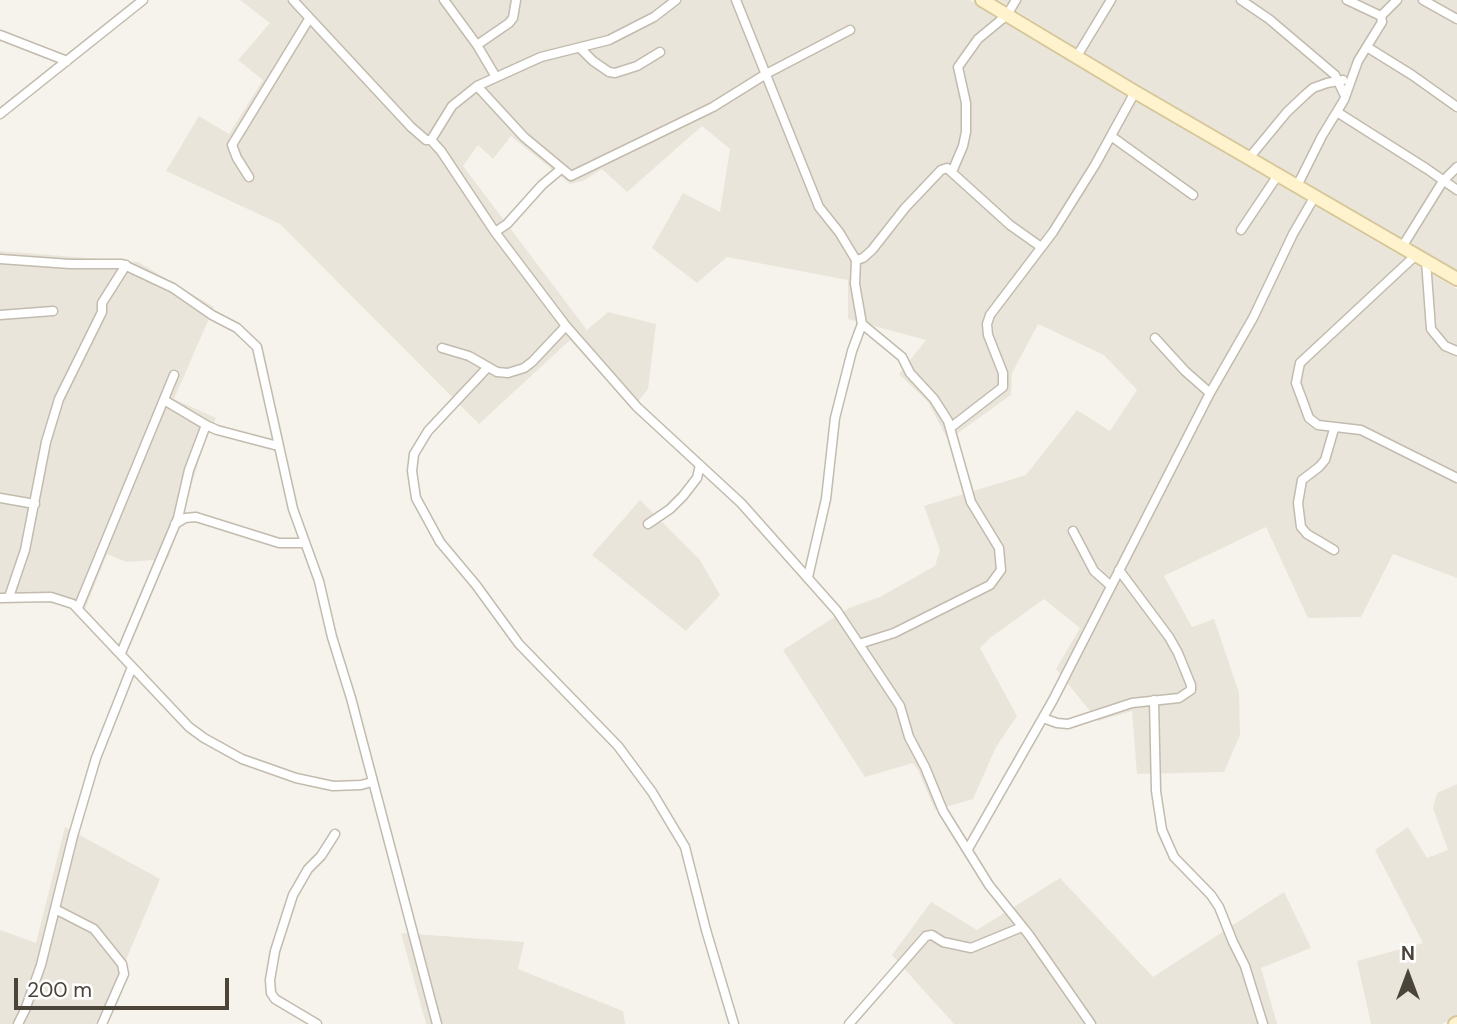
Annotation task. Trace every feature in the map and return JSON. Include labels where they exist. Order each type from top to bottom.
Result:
[{"type":"main road","points":[[982,0],[1457,279]]},
{"type":"street","points":[[0,114],[143,0]]},
{"type":"street","points":[[293,0],[411,127],[426,140],[431,140],[448,160],[461,184],[495,232],[566,326],[637,407],[741,503],[837,611],[900,706],[909,737],[925,766],[943,811],[989,885],[1091,1024]]},
{"type":"street","points":[[444,0],[477,45],[496,77]]},
{"type":"street","points":[[477,45],[509,23],[513,18],[516,0]]},
{"type":"street","points":[[431,140],[452,106],[477,86],[541,57],[610,40],[634,29],[676,0]]},
{"type":"street","points":[[736,0],[819,207],[856,260],[857,300],[862,324],[852,351],[835,418],[826,499],[808,577]]},
{"type":"street","points":[[952,172],[966,132],[966,103],[958,67],[978,39],[1007,15],[1016,0]]},
{"type":"street","points":[[1077,56],[1111,0]]},
{"type":"street","points":[[1241,0],[1269,19],[1325,65],[1340,81],[1345,96]]},
{"type":"street","points":[[1297,186],[1382,22],[1376,11],[1347,0]]},
{"type":"street","points":[[1381,16],[1397,0]]},
{"type":"street","points":[[1423,0],[1457,19]]},
{"type":"street","points":[[249,177],[232,145],[309,19]]},
{"type":"street","points":[[477,86],[524,136],[571,176],[713,107],[766,74],[850,30]]},
{"type":"street","points":[[0,34],[67,61]]},
{"type":"street","points":[[1367,47],[1457,107]]},
{"type":"street","points":[[580,48],[593,61],[615,73],[637,66],[660,52]]},
{"type":"street","points":[[1249,159],[1287,112],[1313,88],[1351,79]]},
{"type":"street","points":[[950,428],[1003,387],[1003,373],[988,335],[990,315],[1041,247],[1095,166],[1135,92]]},
{"type":"street","points":[[1337,112],[1457,190]]},
{"type":"street","points":[[1111,136],[1193,195]]},
{"type":"street","points":[[1402,247],[1443,181],[1457,167]]},
{"type":"street","points":[[856,260],[872,250],[905,208],[941,170],[947,168],[1010,225],[1041,247]]},
{"type":"street","points":[[495,232],[507,224],[542,185],[561,169]]},
{"type":"street","points":[[1241,230],[1278,175]]},
{"type":"street","points":[[968,849],[1042,718],[1210,393],[1253,318],[1293,234],[1315,197]]},
{"type":"street","points":[[1421,258],[1431,328],[1446,346],[1457,351]]},
{"type":"street","points":[[1421,258],[1300,363],[1296,383],[1309,418],[1318,425],[1334,429],[1361,430],[1457,478]]},
{"type":"street","points":[[0,259],[126,265],[173,288],[212,315],[237,328],[257,347],[293,509],[319,581],[437,1024]]},
{"type":"street","points":[[126,265],[102,303],[102,312],[59,399],[46,442],[25,550],[5,598],[51,597],[79,608],[189,727],[242,759],[296,778],[333,786],[372,782]]},
{"type":"street","points":[[0,315],[53,312]]},
{"type":"street","points":[[859,645],[894,633],[975,594],[990,585],[1001,570],[999,548],[971,502],[950,428],[934,399],[910,373],[902,356],[862,324]]},
{"type":"street","points":[[442,348],[468,356],[502,373],[524,368],[566,326]]},
{"type":"street","points":[[1155,338],[1185,371],[1210,393]]},
{"type":"street","points":[[488,367],[428,431],[414,454],[412,471],[416,498],[440,542],[476,585],[519,644],[618,746],[652,792],[685,847],[734,1024]]},
{"type":"street","points":[[79,608],[174,375]]},
{"type":"street","points":[[164,400],[217,430],[278,446]]},
{"type":"street","points":[[121,653],[175,524],[189,470],[205,425]]},
{"type":"street","points":[[1334,429],[1325,460],[1302,480],[1297,503],[1301,527],[1307,534],[1334,550]]},
{"type":"street","points":[[648,524],[683,496],[697,478],[700,465]]},
{"type":"street","points":[[0,498],[35,504]]},
{"type":"street","points":[[175,524],[185,518],[196,517],[279,543],[306,543]]},
{"type":"street","points":[[1073,531],[1094,571],[1111,586]]},
{"type":"street","points":[[1042,718],[1068,724],[1116,708],[1189,694],[1191,685],[1178,653],[1119,570]]},
{"type":"street","points":[[18,1024],[41,965],[73,836],[96,758],[132,667]]},
{"type":"street","points":[[1154,700],[1156,791],[1162,830],[1174,857],[1219,907],[1245,966],[1263,1024]]},
{"type":"street","points":[[312,1023],[275,999],[271,993],[270,981],[275,951],[293,894],[335,834]]},
{"type":"street","points":[[55,909],[94,929],[122,964],[124,974],[102,1024]]},
{"type":"street","points":[[849,1024],[926,936],[932,935],[943,942],[971,948],[1022,927]]},
{"type":"shaded area","points":[[240,0],[970,0],[1195,136],[1457,289],[1457,578],[1393,554],[1361,617],[1308,618],[1266,527],[1164,576],[1192,627],[1214,619],[1239,693],[1240,735],[1224,772],[1137,774],[1132,711],[1098,721],[1056,669],[1080,628],[1044,599],[980,648],[1017,716],[996,747],[973,799],[935,810],[913,763],[865,777],[783,650],[849,608],[880,597],[935,566],[940,550],[924,506],[1026,475],[1077,410],[1110,431],[1137,390],[1104,355],[1038,324],[1012,373],[1011,395],[948,440],[928,402],[899,374],[926,340],[848,319],[848,280],[727,257],[697,283],[652,248],[683,193],[720,212],[730,149],[702,126],[627,192],[602,169],[583,181],[570,184],[511,136],[493,159],[478,145],[463,166],[587,330],[608,312],[656,324],[648,389],[632,409],[570,340],[479,424],[280,224],[166,171],[199,116],[229,134],[263,80],[238,60],[270,23]]},
{"type":"shaded area","points":[[999,0],[1457,0],[1457,270],[1136,84]]},
{"type":"shaded area","points":[[0,251],[138,262],[214,307],[174,399],[216,418],[207,435],[168,559],[127,562],[107,554],[85,609],[79,615],[69,607],[51,602],[0,602]]},
{"type":"shaded area","points":[[640,500],[700,560],[720,595],[686,631],[592,555]]},
{"type":"shaded area","points":[[1457,784],[1457,1017],[1442,1024],[1371,1024],[1357,961],[1423,943],[1375,850],[1408,827],[1427,858],[1448,850],[1433,808],[1437,793]]},
{"type":"shaded area","points":[[65,827],[160,879],[115,986],[95,1024],[0,1024],[0,930],[36,943]]},
{"type":"shaded area","points":[[1060,878],[1153,977],[1284,892],[1311,948],[1261,968],[1277,1024],[954,1024],[892,955],[931,902],[977,930]]},
{"type":"shaded area","points":[[401,933],[524,942],[518,969],[623,1011],[625,1024],[426,1024]]}]
